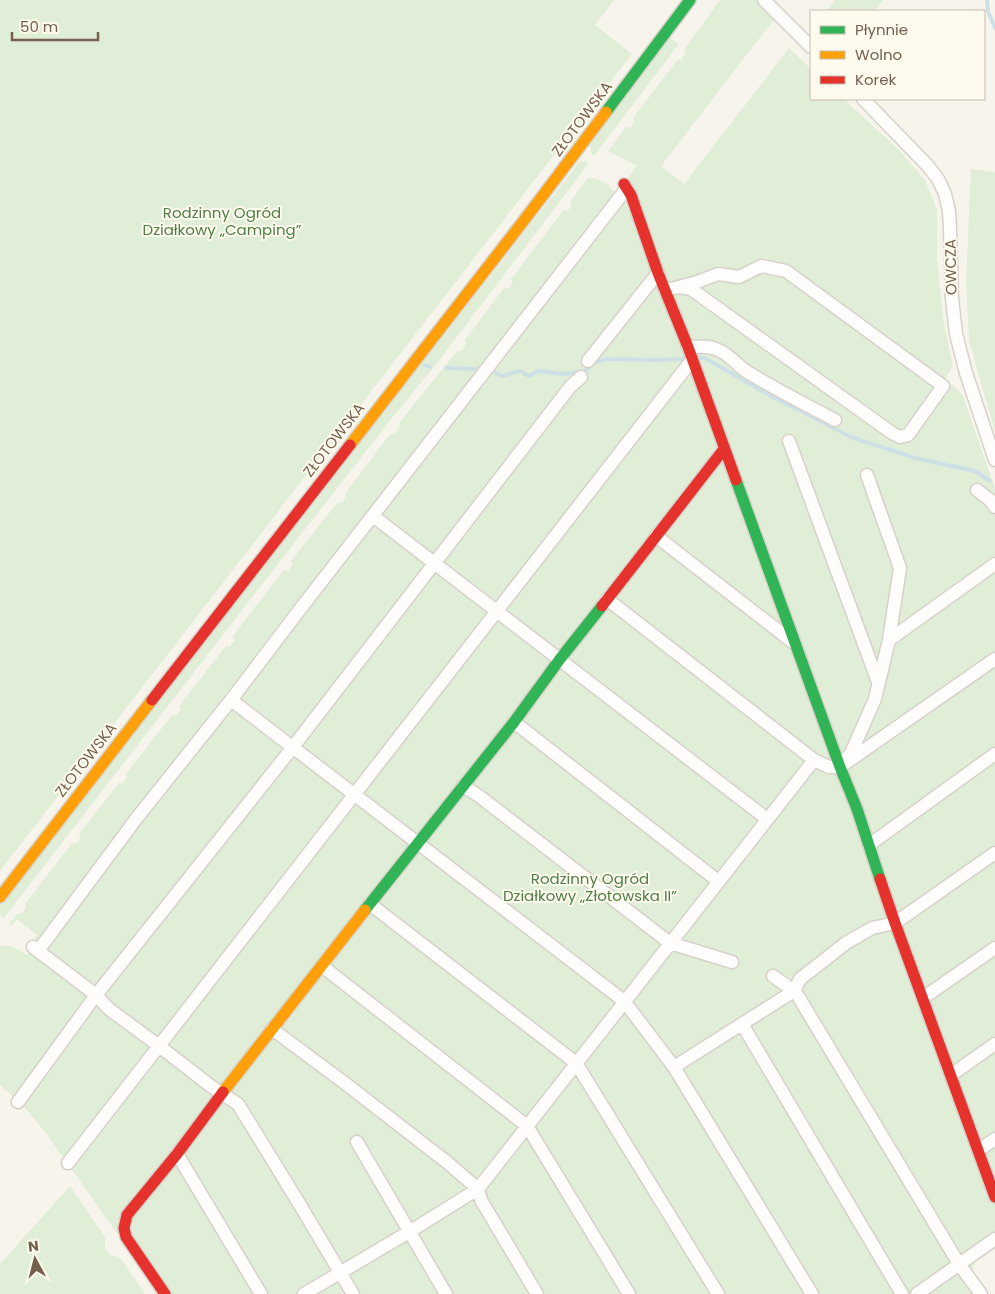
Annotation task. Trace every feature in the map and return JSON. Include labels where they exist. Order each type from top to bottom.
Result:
[{"type":"street","name":"ZŁOTOWSKA","points":[[0,897],[531,211],[690,0]]},
{"type":"street","points":[[764,0],[810,46]]},
{"type":"street","name":"OWCZA","points":[[864,100],[928,166],[938,179],[945,194],[949,211],[952,298],[956,334],[966,373],[995,460]]},
{"type":"street","points":[[353,1294],[238,1104],[109,1009],[96,996],[35,949],[374,516],[625,186],[631,195],[658,273],[688,347],[794,643],[857,809],[895,924],[995,1197]]},
{"type":"street","points":[[665,290],[697,282],[718,274],[739,277],[761,266],[786,271],[947,384],[908,435],[900,436],[892,433],[691,288],[680,287]]},
{"type":"street","points":[[588,361],[658,273]]},
{"type":"street","points":[[688,347],[706,346],[719,350],[729,356],[741,369],[762,382],[835,420]]},
{"type":"street","points":[[68,1163],[692,360]]},
{"type":"street","points":[[18,1102],[96,996],[293,747],[570,387],[581,377]]},
{"type":"street","points":[[789,441],[878,682]]},
{"type":"street","points":[[165,1294],[126,1237],[124,1228],[127,1216],[418,842],[514,722],[560,659],[724,449]]},
{"type":"street","points":[[840,768],[851,753],[874,699],[888,640],[900,568],[867,475]]},
{"type":"street","points":[[977,490],[990,500],[995,507]]},
{"type":"street","points":[[374,516],[767,819]]},
{"type":"street","points":[[656,536],[794,643]]},
{"type":"street","points":[[888,640],[995,564]]},
{"type":"street","points":[[607,599],[814,760],[828,767],[840,768],[995,659]]},
{"type":"street","points":[[231,700],[624,1001],[674,1067],[812,1294]]},
{"type":"street","points":[[514,722],[718,881]]},
{"type":"street","points":[[869,845],[995,754]]},
{"type":"street","points":[[304,1294],[409,1232],[478,1188],[814,760]]},
{"type":"street","points":[[463,786],[479,796],[670,943],[732,962]]},
{"type":"street","points":[[674,1067],[794,991],[800,979],[846,943],[872,928],[895,924],[995,853]]},
{"type":"street","points":[[370,904],[576,1063],[718,1294]]},
{"type":"street","points":[[923,998],[995,948]]},
{"type":"street","points":[[322,966],[527,1126],[629,1294]]},
{"type":"street","points":[[773,976],[798,996],[959,1264],[981,1294]]},
{"type":"street","points":[[742,1024],[902,1294]]},
{"type":"street","points":[[272,1029],[346,1084],[478,1188],[481,1200],[537,1294]]},
{"type":"street","points":[[951,1074],[995,1044]]},
{"type":"street","points":[[979,1150],[995,1139]]},
{"type":"street","points":[[357,1142],[446,1294]]},
{"type":"street","points":[[177,1154],[261,1294]]},
{"type":"street","points":[[917,1294],[995,1239]]},
{"type":"green space","name":"Rodzinny Ogród Działkowy „Camping”","points":[[0,0],[614,0],[595,25],[632,54],[0,871]]},
{"type":"green space","name":"Rodzinny Ogród Działkowy „Złotowska II”","points":[[720,0],[756,0],[775,18],[661,166],[684,184],[789,48],[810,68],[810,100],[845,100],[899,150],[925,180],[937,210],[937,260],[943,319],[953,366],[945,379],[963,396],[995,488],[995,1248],[975,1262],[972,1275],[986,1294],[160,1294],[46,1133],[24,1107],[0,1085],[0,946],[12,946],[27,955],[35,944],[32,942],[37,935],[17,919],[12,925],[9,924],[18,913],[21,914],[26,908],[25,904],[72,843],[75,844],[81,838],[79,834],[119,783],[122,784],[127,777],[126,774],[172,715],[176,715],[181,709],[179,706],[226,646],[229,647],[235,640],[232,637],[284,570],[288,571],[293,564],[291,561],[337,503],[341,503],[346,497],[345,494],[390,434],[394,434],[400,427],[399,423],[406,414],[457,351],[461,351],[466,344],[465,340],[504,288],[508,289],[513,282],[511,279],[563,211],[567,212],[572,205],[570,202],[588,178],[604,182],[616,194],[637,166],[608,151],[626,127],[630,128],[635,121],[633,118],[678,59],[681,60],[686,53],[684,50]]},
{"type":"green space","points":[[835,0],[883,0],[875,10],[827,10]]},
{"type":"green space","points":[[670,38],[679,44],[594,156],[591,153],[590,145]]},
{"type":"green space","points":[[580,161],[589,163],[438,362],[392,418],[3,919],[0,915],[0,905]]},
{"type":"green space","points":[[971,169],[995,172],[995,431],[969,341],[966,282]]},
{"type":"green space","points":[[70,1186],[105,1237],[105,1248],[110,1255],[121,1259],[145,1294],[0,1294],[0,1264]]},
{"type":"waterway","points":[[987,0],[988,11]]},
{"type":"waterway","points":[[989,14],[995,28]]},
{"type":"waterway","points":[[699,358],[705,358],[774,398]]},
{"type":"waterway","points":[[585,371],[593,363],[607,359],[684,359]]},
{"type":"waterway","points":[[425,365],[430,367]]},
{"type":"waterway","points":[[446,368],[480,369]]},
{"type":"waterway","points":[[490,370],[501,376],[518,371],[529,376],[538,371],[564,374],[579,372]]},
{"type":"waterway","points":[[777,399],[851,437],[915,458],[975,471],[990,481]]},
{"type":"traffic: fast","points":[[606,112],[690,0]]},
{"type":"traffic: fast","points":[[736,480],[857,809],[880,879]]},
{"type":"traffic: fast","points":[[365,910],[514,722],[602,606]]},
{"type":"traffic: slow","points":[[350,445],[606,112]]},
{"type":"traffic: slow","points":[[0,897],[152,700]]},
{"type":"traffic: slow","points":[[223,1092],[365,910]]},
{"type":"traffic: jam","points":[[624,184],[631,195],[658,273],[688,347],[736,480]]},
{"type":"traffic: jam","points":[[152,700],[350,445]]},
{"type":"traffic: jam","points":[[602,606],[724,449]]},
{"type":"traffic: jam","points":[[880,879],[995,1197]]},
{"type":"traffic: jam","points":[[165,1294],[126,1237],[124,1228],[127,1215],[177,1154],[223,1092]]}]
